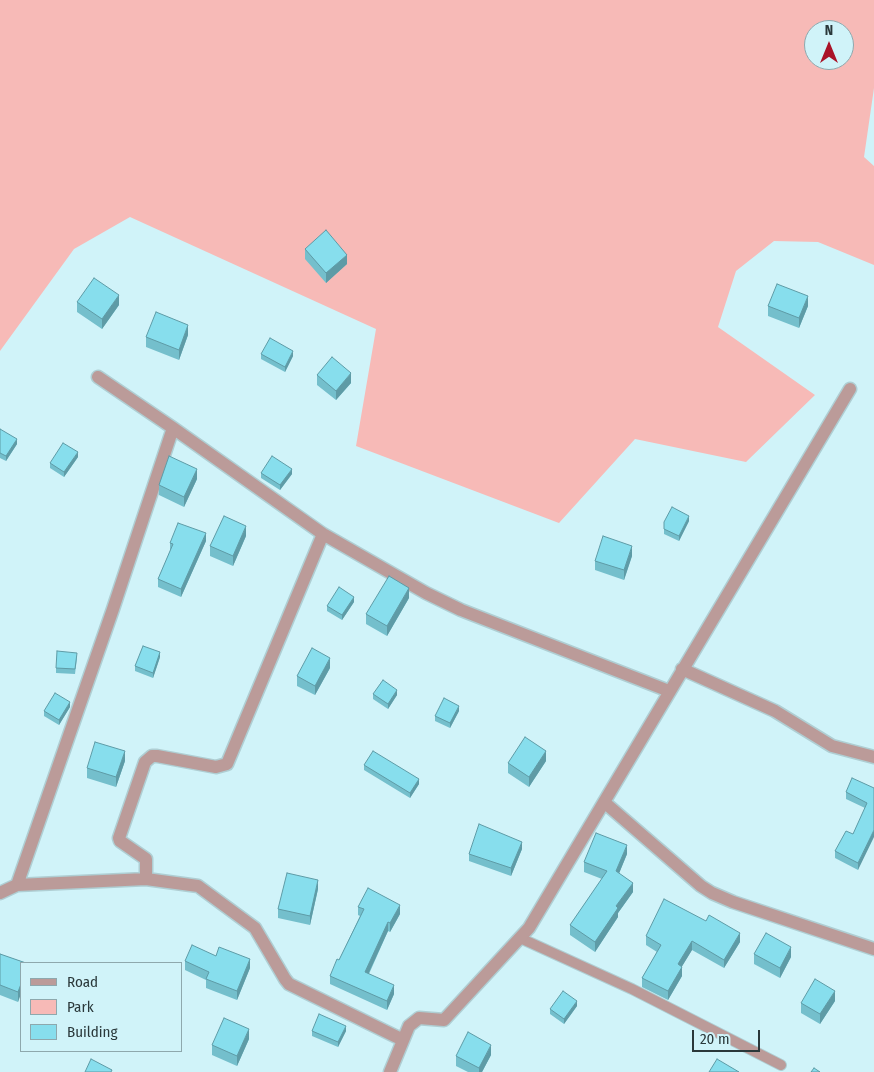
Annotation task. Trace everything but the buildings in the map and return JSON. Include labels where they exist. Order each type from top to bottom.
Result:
[{"type":"street","points":[[98,377],[323,534],[426,593],[462,610],[669,691]]},
{"type":"street","points":[[390,1072],[409,1026],[419,1018],[444,1020],[528,928],[850,389]]},
{"type":"street","points":[[17,885],[113,609],[173,428]]},
{"type":"street","points":[[146,879],[146,859],[120,841],[119,838],[145,762],[149,758],[157,756],[216,767],[223,767],[227,764],[323,534]]},
{"type":"street","points":[[682,669],[775,711],[832,746],[874,757]]},
{"type":"street","points":[[604,802],[700,886],[712,893],[733,902],[874,949]]},
{"type":"street","points":[[0,893],[17,885],[146,879],[198,886],[255,928],[289,984],[403,1040]]},
{"type":"lane","points":[[520,938],[632,989],[781,1065]]},
{"type":"green space","points":[[0,0],[874,0],[874,88],[864,157],[874,166],[874,265],[818,242],[774,241],[736,271],[718,327],[815,395],[746,462],[635,439],[559,523],[356,446],[376,329],[130,217],[74,249],[0,351]]}]
